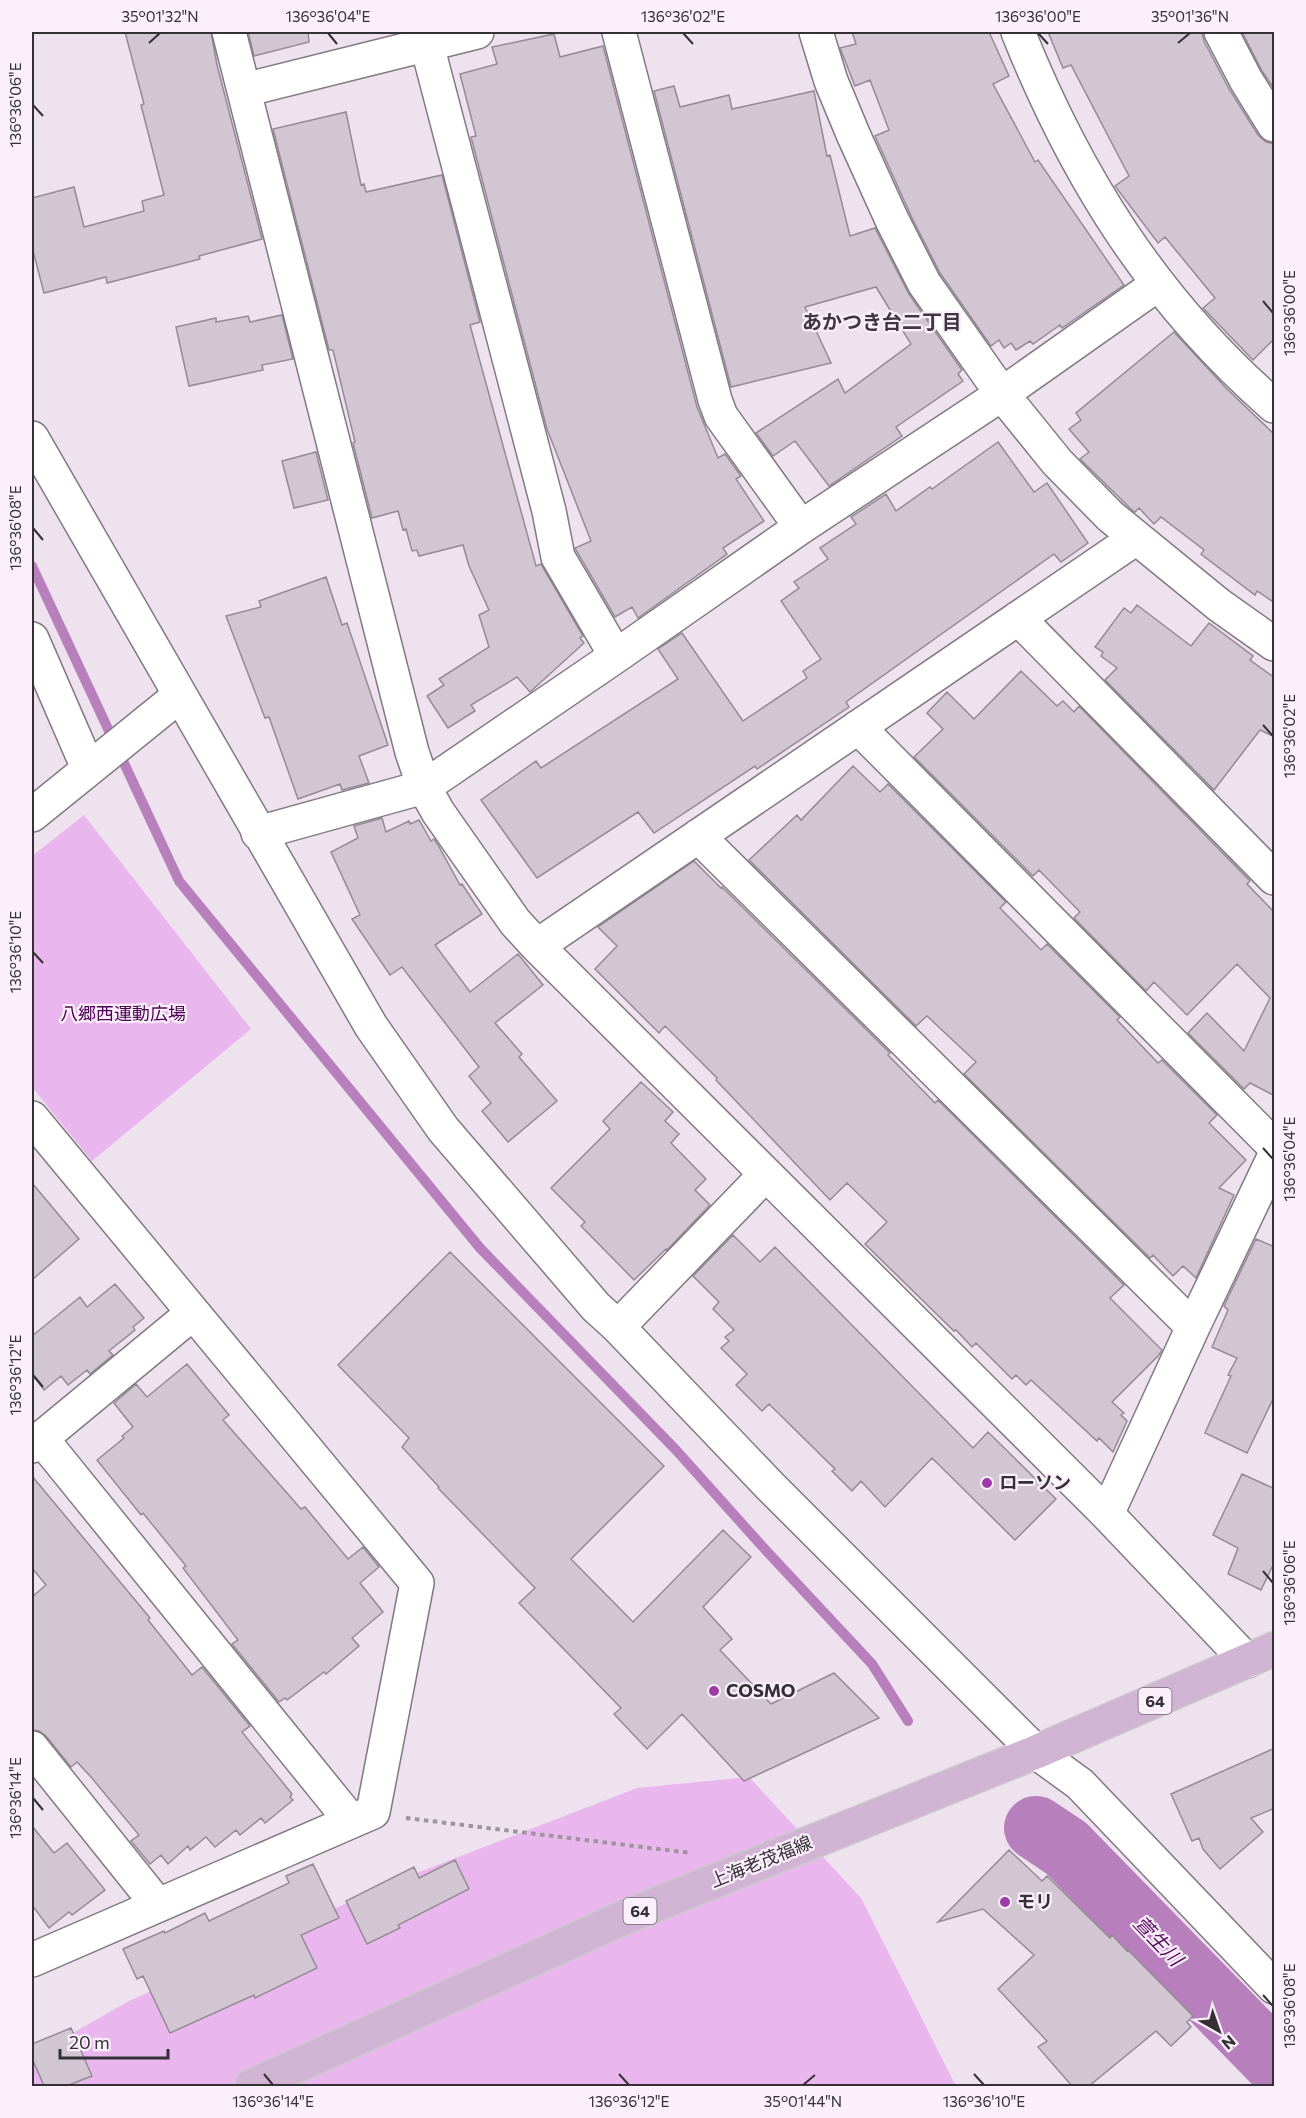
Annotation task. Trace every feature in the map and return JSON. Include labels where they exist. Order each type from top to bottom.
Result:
[{"type":"main road","name":"上海老茂福線","points":[[252,2086],[625,1917],[1036,1752],[1261,1655]]},
{"type":"street","points":[[229,32],[412,752],[424,786],[438,812],[480,875],[515,922],[537,946],[1107,1514],[1261,1655]]},
{"type":"street","points":[[244,90],[477,32]]},
{"type":"street","points":[[619,32],[721,416],[801,527]]},
{"type":"street","points":[[816,32],[831,81],[892,220],[924,283],[1002,394],[1057,462],[1110,516],[1219,605],[1275,644]]},
{"type":"street","points":[[1018,32],[1052,110],[1079,164],[1111,219],[1158,284],[1239,375],[1275,406]]},
{"type":"street","points":[[1221,32],[1246,80],[1275,125]]},
{"type":"street","points":[[427,45],[549,511],[558,557],[616,656]]},
{"type":"street","points":[[258,833],[424,786],[801,527],[1002,394],[1158,284]]},
{"type":"street","points":[[32,438],[371,1026],[443,1129],[596,1307],[618,1327],[771,1487],[1036,1752],[1080,1784],[1275,1987]]},
{"type":"street","points":[[537,946],[1136,538]]},
{"type":"street","points":[[1018,618],[1275,878]]},
{"type":"street","points":[[32,639],[96,762]]},
{"type":"street","points":[[32,815],[179,696]]},
{"type":"street","points":[[858,727],[1275,1146]]},
{"type":"street","points":[[698,836],[1193,1327]]},
{"type":"street","points":[[33,1124],[417,1583],[362,1817]]},
{"type":"street","points":[[1107,1514],[1193,1327],[1275,1157]]},
{"type":"street","points":[[618,1327],[766,1174]]},
{"type":"street","points":[[193,1313],[36,1442],[362,1817]]},
{"type":"street","points":[[32,1748],[157,1904]]},
{"type":"street","points":[[32,1960],[362,1817]]},
{"type":"path","points":[[362,1817],[399,1817],[686,1851],[734,1873]]},
{"type":"green space","name":"八郷西運動広場","points":[[84,815],[251,1029],[92,1161],[32,1087],[32,856]]},
{"type":"green space","points":[[749,1777],[861,1898],[956,2086],[32,2086],[32,2056],[129,2001],[396,1881],[637,1788]]},
{"type":"building","points":[[125,32],[211,32],[217,65],[262,239],[199,256],[200,259],[107,283],[106,277],[44,293],[32,247],[32,198],[74,187],[84,227],[144,211],[142,201],[164,195]]},
{"type":"building","points":[[248,32],[308,32],[309,42],[254,56]]},
{"type":"building","points":[[852,32],[989,32],[1009,76],[993,84],[1035,162],[1038,160],[1124,285],[1062,328],[1060,325],[1033,344],[1030,341],[1016,350],[1011,343],[1004,348],[999,340],[991,346],[940,273],[875,136],[889,130],[870,80],[855,86],[840,48],[856,44]]},
{"type":"building","points":[[1048,32],[1202,32],[1204,41],[1229,89],[1258,135],[1266,142],[1275,144],[1275,338],[1253,360],[1203,308],[1215,298],[1165,237],[1158,243],[1115,186],[1129,176],[1071,65],[1063,68]]},
{"type":"building","points":[[1242,32],[1275,32],[1275,90],[1262,71]]},
{"type":"building","points":[[554,34],[560,57],[603,46],[697,407],[718,458],[725,454],[741,476],[736,479],[764,521],[723,548],[727,554],[638,618],[632,607],[615,617],[575,548],[591,541],[547,429],[471,137],[476,136],[460,74],[497,64],[492,47]]},
{"type":"building","points":[[674,86],[680,107],[729,95],[732,109],[814,91],[827,156],[830,155],[850,236],[875,228],[909,294],[962,370],[958,374],[963,381],[896,427],[902,436],[829,486],[795,441],[773,456],[756,433],[838,379],[845,393],[911,344],[876,287],[805,307],[831,363],[731,387],[654,91]]},
{"type":"building","points":[[346,112],[361,185],[364,184],[366,192],[442,175],[480,322],[470,325],[536,566],[541,564],[583,636],[580,638],[584,643],[530,692],[517,677],[471,705],[475,711],[448,728],[427,696],[444,685],[439,679],[489,647],[479,615],[489,610],[469,566],[463,545],[419,556],[417,550],[412,551],[398,511],[372,518],[333,350],[329,350],[273,129]]},
{"type":"building","points":[[282,315],[293,359],[262,365],[263,370],[189,386],[176,327],[216,318],[216,322],[248,316],[250,322]]},
{"type":"building","points":[[1174,332],[1226,388],[1275,435],[1275,603],[1257,591],[1255,595],[1201,554],[1204,550],[1161,517],[1154,524],[1139,508],[1133,511],[1080,459],[1089,452],[1069,429],[1081,420],[1076,413]]},
{"type":"building","points":[[998,442],[1034,492],[1047,483],[1088,543],[1061,562],[1054,554],[846,702],[849,707],[757,769],[755,766],[654,833],[638,812],[537,878],[481,800],[536,761],[541,768],[678,679],[658,649],[682,633],[743,721],[807,678],[803,671],[821,659],[781,601],[799,588],[794,582],[828,559],[820,548],[856,524],[851,517],[886,494],[896,511],[930,487],[932,489]]},
{"type":"building","points":[[316,452],[328,500],[294,508],[282,461]]},
{"type":"building","points":[[326,577],[342,625],[347,623],[388,745],[359,756],[369,783],[342,790],[340,784],[298,799],[269,717],[265,718],[226,616],[261,607],[259,601]]},
{"type":"building","points":[[1137,605],[1191,646],[1209,623],[1253,656],[1250,660],[1275,678],[1275,737],[1260,730],[1214,790],[1105,680],[1117,668],[1101,656],[1103,652],[1095,647],[1124,608],[1131,613]]},
{"type":"building","points":[[1021,671],[1057,706],[1063,701],[1074,712],[1079,706],[1250,881],[1247,884],[1275,913],[1275,1096],[1250,1083],[1244,1089],[1188,1033],[1207,1013],[1244,1051],[1270,998],[1237,964],[1187,1015],[1154,982],[1146,991],[1074,918],[1080,912],[1039,870],[1033,876],[914,757],[943,729],[927,713],[947,692],[974,719]]},
{"type":"building","points":[[853,766],[880,792],[888,784],[1006,902],[1000,908],[1041,950],[1047,944],[1120,1017],[1117,1020],[1158,1063],[1162,1060],[1217,1115],[1209,1123],[1246,1160],[1219,1188],[1234,1195],[1196,1278],[1183,1266],[1173,1276],[1153,1255],[1150,1258],[964,1074],[976,1062],[927,1016],[916,1026],[749,860],[797,815],[801,820]]},
{"type":"building","points":[[382,818],[386,832],[409,821],[410,824],[419,820],[431,841],[434,839],[438,845],[460,885],[462,884],[482,914],[435,945],[470,992],[518,954],[543,985],[495,1023],[522,1054],[519,1057],[557,1101],[508,1142],[482,1111],[491,1103],[469,1076],[479,1067],[402,967],[390,975],[352,919],[360,915],[331,852],[358,838],[354,826]]},
{"type":"building","points":[[694,861],[890,1053],[888,1055],[935,1103],[938,1100],[1124,1285],[1110,1298],[1162,1350],[1112,1402],[1124,1413],[1121,1415],[1127,1421],[1113,1452],[1099,1438],[1097,1441],[1031,1380],[1026,1385],[1016,1375],[1012,1379],[976,1343],[972,1347],[956,1330],[954,1331],[865,1244],[887,1222],[847,1183],[830,1200],[716,1080],[717,1078],[665,1026],[659,1033],[595,969],[617,946],[598,927]]},
{"type":"building","points":[[641,1082],[673,1112],[665,1121],[679,1134],[671,1143],[706,1179],[695,1190],[710,1205],[667,1250],[634,1280],[581,1226],[585,1222],[551,1188],[610,1129],[603,1121]]},
{"type":"building","points":[[32,1183],[79,1239],[32,1280]]},
{"type":"building","points":[[733,1235],[760,1262],[775,1247],[973,1448],[988,1432],[1056,1499],[1015,1540],[932,1458],[885,1507],[861,1481],[852,1491],[832,1471],[835,1469],[769,1404],[762,1411],[736,1385],[747,1374],[721,1348],[729,1341],[725,1337],[734,1330],[713,1309],[719,1302],[693,1276]]},
{"type":"building","points":[[1256,1239],[1275,1247],[1275,1395],[1247,1453],[1205,1433],[1237,1358],[1212,1347],[1228,1310],[1224,1306]]},
{"type":"building","points":[[450,1252],[664,1466],[571,1559],[633,1622],[723,1530],[751,1557],[703,1607],[732,1639],[720,1650],[771,1704],[834,1673],[879,1718],[744,1781],[682,1714],[647,1749],[614,1714],[621,1708],[519,1603],[535,1588],[438,1488],[402,1447],[409,1438],[338,1365]]},
{"type":"building","points":[[115,1284],[144,1318],[133,1327],[135,1330],[109,1351],[113,1355],[90,1374],[87,1370],[68,1385],[61,1376],[44,1390],[32,1374],[32,1336],[80,1297],[87,1307]]},
{"type":"building","points":[[187,1364],[229,1415],[223,1420],[301,1509],[305,1507],[348,1559],[363,1547],[379,1567],[360,1583],[383,1612],[352,1638],[359,1646],[326,1674],[324,1672],[287,1700],[285,1698],[279,1702],[232,1644],[238,1640],[183,1568],[186,1566],[97,1460],[124,1438],[122,1436],[133,1427],[114,1403],[136,1384],[147,1397]]},
{"type":"building","points":[[1242,1474],[1275,1489],[1275,1561],[1261,1590],[1228,1574],[1238,1548],[1213,1535]]},
{"type":"building","points":[[32,1476],[150,1618],[148,1620],[192,1675],[202,1667],[250,1726],[242,1732],[292,1794],[290,1797],[293,1800],[265,1823],[261,1818],[240,1835],[236,1830],[215,1847],[206,1837],[190,1850],[188,1846],[168,1864],[161,1855],[150,1864],[131,1841],[139,1835],[91,1777],[77,1762],[71,1767],[46,1736],[39,1731],[32,1730],[32,1597],[46,1585],[32,1568]]},
{"type":"building","points":[[1275,1748],[1275,1808],[1251,1818],[1263,1832],[1220,1869],[1203,1849],[1199,1838],[1192,1841],[1171,1794]]},
{"type":"building","points":[[32,1826],[54,1853],[67,1843],[105,1890],[72,1915],[69,1912],[49,1928],[32,1905]]},
{"type":"building","points":[[1009,1850],[1042,1881],[1047,1876],[1110,1938],[1112,1935],[1128,1950],[1193,2016],[1187,2022],[1191,2027],[1171,2046],[1156,2031],[1089,2086],[1072,2086],[1038,2047],[1047,2041],[998,1989],[1034,1955],[983,1909],[938,1922]]},
{"type":"building","points":[[455,1860],[469,1889],[398,1925],[400,1928],[367,1944],[346,1901],[414,1867],[419,1878]]},
{"type":"building","points":[[313,1864],[339,1918],[301,1935],[317,1968],[255,1998],[254,1995],[170,2033],[143,1976],[137,1979],[123,1949],[164,1931],[165,1933],[205,1913],[209,1921],[289,1883],[286,1876]]},
{"type":"building","points":[[71,2028],[92,2076],[66,2086],[44,2086],[32,2058],[32,2044]]},
{"type":"waterway","points":[[32,566],[179,881],[480,1248],[676,1450],[872,1664],[908,1721]]},
{"type":"waterway","name":"萱生川","points":[[1036,1828],[1066,1848],[1274,2061]]},
{"type":"place","name":"ローソン","points":[[987,1483]]},
{"type":"place","name":"COSMO","points":[[714,1691]]},
{"type":"place","name":"モリ","points":[[1005,1902]]},
{"type":"district","name":"あかつき台二丁目","points":[[882,322]]}]
